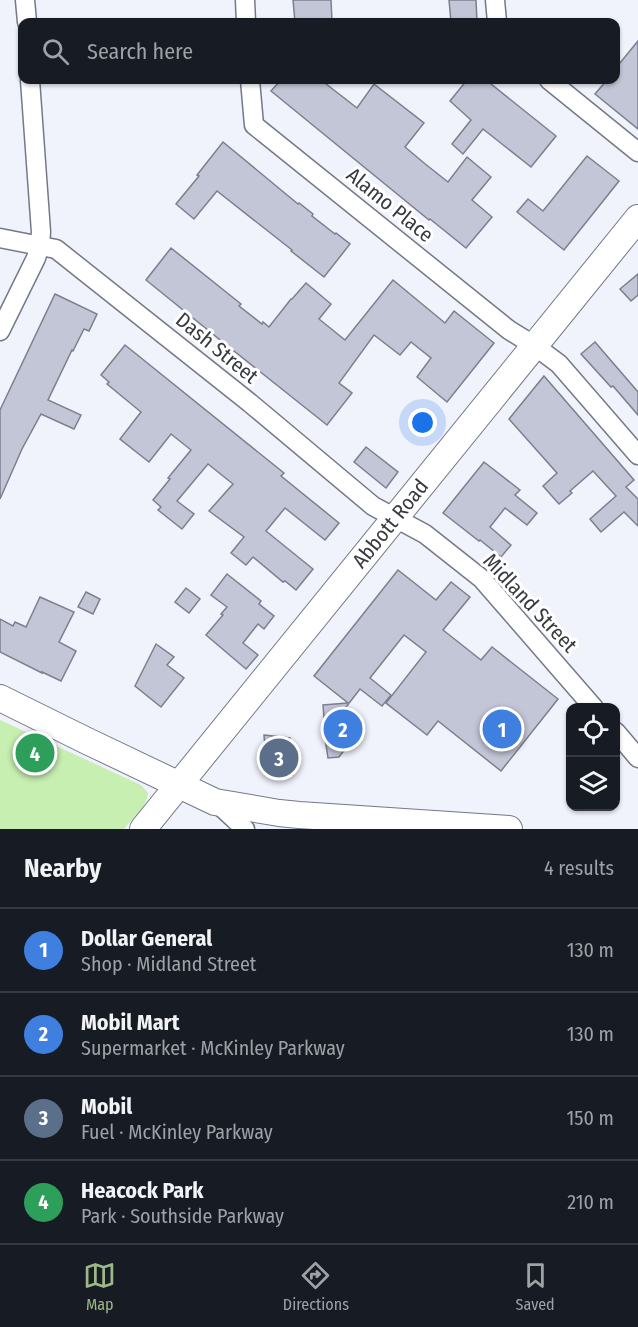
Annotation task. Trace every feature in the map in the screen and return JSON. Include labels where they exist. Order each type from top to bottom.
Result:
[{"type":"street","points":[[25,0],[27,18]]},
{"type":"street","points":[[244,0],[246,18]]},
{"type":"street","points":[[495,0],[497,18]]},
{"type":"street","points":[[0,331],[36,258],[40,245],[30,84]]},
{"type":"street","name":"Alamo Place","points":[[250,84],[254,125],[509,330],[559,364],[638,455]]},
{"type":"street","points":[[554,84],[638,152]]},
{"type":"street","name":"Abbott Road","points":[[143,829],[638,218]]},
{"type":"street","name":"Dash Street","points":[[0,238],[56,249],[73,261],[250,403],[373,506],[395,518]]},
{"type":"street","name":"Midland Street","points":[[395,518],[425,534],[482,579],[590,703]]},
{"type":"street","points":[[0,698],[215,802],[299,815],[509,829]]},
{"type":"street","points":[[620,738],[638,758]]},
{"type":"street","points":[[215,802],[245,829]]},
{"type":"green space","points":[[0,720],[141,785],[148,793],[142,808],[124,829],[0,829]]},
{"type":"building","points":[[293,0],[331,0],[332,18],[295,18]]},
{"type":"building","points":[[449,0],[476,0],[477,18],[451,18]]},
{"type":"building","points":[[638,41],[638,129],[595,94],[604,84],[620,84],[620,63]]},
{"type":"building","points":[[277,84],[326,84],[357,108],[374,84],[424,123],[405,147],[424,163],[448,182],[467,157],[491,177],[472,200],[492,217],[466,248],[271,91]]},
{"type":"building","points":[[464,84],[491,84],[556,136],[531,167],[483,129],[463,154],[452,144],[471,120],[450,101]]},
{"type":"building","points":[[223,142],[313,214],[312,216],[350,244],[324,277],[217,191],[194,219],[176,204]]},
{"type":"building","points":[[587,156],[619,181],[564,250],[517,212],[528,199],[543,211]]},
{"type":"building","points":[[171,248],[241,304],[239,306],[269,327],[306,283],[331,304],[319,319],[345,340],[393,280],[445,323],[454,311],[494,343],[447,402],[417,377],[431,358],[411,342],[400,355],[374,335],[339,383],[352,393],[327,425],[234,351],[231,354],[218,343],[220,340],[146,280]]},
{"type":"building","points":[[638,274],[638,295],[631,301],[620,289]]},
{"type":"building","points":[[55,294],[97,314],[89,331],[84,329],[72,350],[48,400],[81,415],[74,429],[41,414],[22,449],[0,499],[0,410]]},
{"type":"building","points":[[595,342],[638,392],[638,415],[581,354]]},
{"type":"building","points":[[125,345],[284,473],[281,476],[339,523],[325,540],[285,508],[266,531],[313,569],[296,590],[253,557],[246,565],[231,553],[244,537],[209,511],[233,484],[208,464],[177,501],[194,514],[182,529],[158,510],[161,507],[153,500],[191,450],[171,434],[149,462],[120,439],[141,412],[107,384],[109,382],[101,375]]},
{"type":"building","points":[[544,376],[634,480],[626,487],[638,499],[638,526],[624,512],[601,532],[590,519],[616,496],[593,471],[559,504],[543,486],[557,473],[509,419]]},
{"type":"building","points":[[366,447],[398,472],[386,488],[354,462]]},
{"type":"building","points":[[484,462],[520,490],[515,495],[537,513],[527,525],[505,508],[490,527],[511,545],[501,557],[443,513]]},
{"type":"building","points":[[398,570],[436,600],[451,582],[470,597],[443,630],[481,660],[492,647],[558,699],[501,771],[438,721],[427,735],[386,703],[426,652],[404,635],[370,678],[391,695],[382,706],[360,689],[343,711],[362,727],[339,757],[328,758],[323,705],[348,703],[314,676]]},
{"type":"building","points":[[227,574],[261,601],[259,604],[274,616],[264,629],[258,624],[243,643],[258,655],[246,669],[206,635],[227,607],[211,595]]},
{"type":"building","points":[[186,588],[200,599],[189,613],[175,602]]},
{"type":"building","points":[[86,592],[100,599],[93,614],[78,607]]},
{"type":"building","points":[[40,597],[74,612],[59,642],[76,651],[61,681],[0,652],[0,619],[13,626],[15,622],[26,627]]},
{"type":"building","points":[[156,644],[174,657],[167,665],[184,678],[161,707],[135,686]]},
{"type":"building","points":[[264,735],[290,738],[293,775],[267,772]]},
{"type":"place","name":"Mobil Mart","points":[[343,729]]},
{"type":"place","name":"Dollar General","points":[[502,729]]},
{"type":"place","name":"Heacock Park","points":[[35,753]]},
{"type":"place","name":"Mobil","points":[[279,758]]}]
